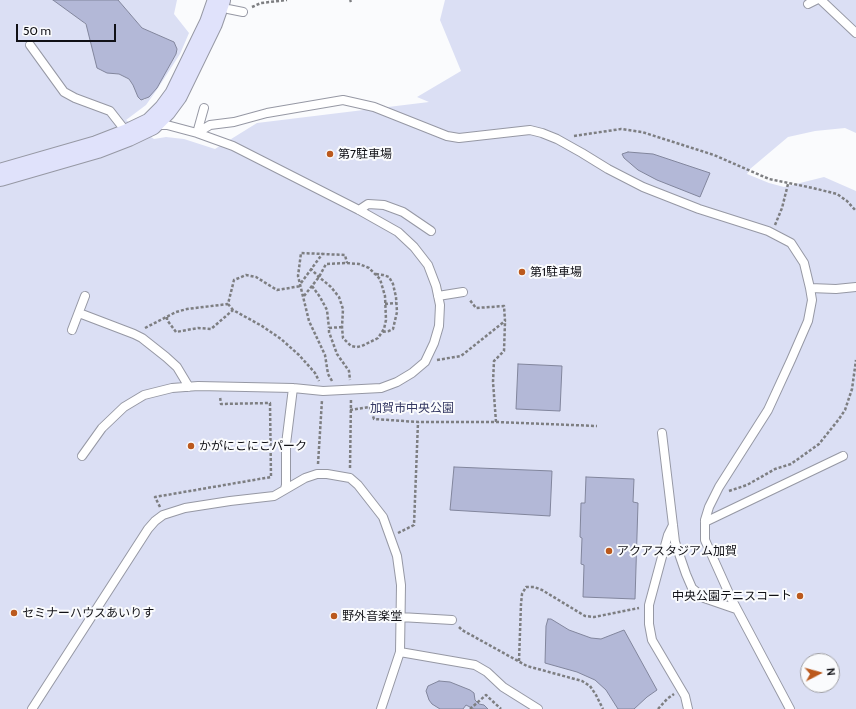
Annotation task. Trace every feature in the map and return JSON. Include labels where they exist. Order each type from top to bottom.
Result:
[{"type":"street","points":[[0,175],[97,147],[151,124],[165,110],[176,95],[211,23],[218,2]]},
{"type":"lane","points":[[808,4],[816,0]]},
{"type":"lane","points":[[821,0],[856,33]]},
{"type":"lane","points":[[218,2],[228,9],[243,12]]},
{"type":"lane","points":[[30,45],[64,92],[75,98],[110,111],[128,135]]},
{"type":"lane","points":[[197,133],[210,125],[234,122],[267,114],[343,100],[374,107],[447,136],[459,138],[530,130],[557,139],[608,169],[644,186],[699,210],[772,232],[791,244],[804,264],[810,288],[812,300],[808,321],[768,410],[744,446],[716,493],[709,507],[705,522],[706,540],[736,609],[790,709]]},
{"type":"lane","points":[[197,133],[204,108]]},
{"type":"lane","points":[[82,456],[102,428],[124,407],[144,396],[172,388],[219,386],[337,391],[381,388],[398,382],[425,362],[434,343],[439,326],[440,305],[436,286],[428,265],[414,247],[398,232],[359,210],[233,146],[197,133],[167,125],[151,124]]},
{"type":"lane","points":[[359,210],[368,204],[384,204],[404,212],[431,230]]},
{"type":"lane","points":[[810,288],[836,289],[856,287]]},
{"type":"lane","points":[[438,296],[463,292]]},
{"type":"lane","points":[[72,330],[85,296]]},
{"type":"lane","points":[[79,313],[134,334],[156,348],[177,367],[189,387]]},
{"type":"lane","points":[[284,489],[286,484],[286,437],[292,388]]},
{"type":"lane","points":[[662,433],[675,542],[686,574],[692,588],[704,598],[736,609]]},
{"type":"lane","points":[[705,522],[843,456]]},
{"type":"lane","points":[[32,709],[148,529],[164,515],[192,506],[274,496],[305,478],[317,474],[340,475],[350,478],[358,485],[383,517],[397,556],[401,585],[400,652],[381,709]]},
{"type":"lane","points":[[673,525],[662,553],[649,605],[649,624],[652,640],[685,696],[688,709]]},
{"type":"lane","points":[[400,617],[452,620]]},
{"type":"lane","points":[[400,652],[475,665],[487,672],[503,687],[538,709]]},
{"type":"path","points":[[243,12],[260,3],[287,0]]},
{"type":"path","points":[[557,139],[606,130],[622,129],[642,132],[714,155],[769,179],[837,194],[847,201],[856,211]]},
{"type":"path","points":[[772,232],[782,208],[788,184]]},
{"type":"path","points":[[337,391],[328,374],[325,356],[309,321],[298,276],[301,253],[345,255],[347,263]]},
{"type":"path","points":[[228,304],[234,280],[246,275],[256,277],[277,290],[301,284],[323,253]]},
{"type":"path","points":[[304,296],[319,276],[326,264],[359,264],[369,268],[380,279],[385,296],[386,320],[382,332],[378,338],[362,346],[351,346],[343,338],[343,309],[339,297],[319,276],[311,269]]},
{"type":"path","points":[[375,274],[389,277],[393,284],[396,303],[395,323],[393,329],[382,332]]},
{"type":"path","points":[[312,286],[320,297],[326,310],[333,345],[337,354],[349,371],[351,390],[350,478]]},
{"type":"path","points":[[463,292],[476,308],[504,306],[504,351],[494,361],[493,382],[496,422]]},
{"type":"path","points":[[386,304],[396,303]]},
{"type":"path","points":[[228,304],[233,310],[262,326],[281,339],[300,355],[315,373],[323,391],[317,474]]},
{"type":"path","points":[[134,334],[176,312],[228,304]]},
{"type":"path","points":[[167,317],[167,320],[176,332],[198,328],[211,329],[233,310]]},
{"type":"path","points":[[425,362],[461,356],[505,322]]},
{"type":"path","points":[[329,328],[342,327]]},
{"type":"path","points":[[716,493],[731,491],[747,485],[790,464],[819,444],[839,420],[845,410],[852,389],[856,360]]},
{"type":"path","points":[[164,515],[155,497],[271,477],[270,403],[221,404],[219,386]]},
{"type":"path","points":[[350,410],[370,407],[374,419],[418,422],[496,422],[597,426]]},
{"type":"path","points":[[390,537],[414,525],[418,422]]},
{"type":"path","points":[[519,661],[521,604],[522,594],[526,588],[534,587],[542,590],[585,616],[594,617],[626,612],[649,605]]},
{"type":"path","points":[[452,620],[462,630],[527,666],[582,681],[590,686],[603,709]]},
{"type":"path","points":[[658,709],[667,698],[681,689]]},
{"type":"path","points":[[471,709],[486,695],[501,709]]},
{"type":"green space","name":"加賀市中央公園","points":[[0,0],[53,0],[77,16],[87,26],[100,70],[119,74],[129,79],[144,100],[157,88],[176,54],[177,49],[173,42],[142,28],[118,0],[177,0],[174,14],[189,33],[180,54],[146,105],[126,120],[154,139],[166,137],[184,139],[215,149],[257,123],[429,102],[417,97],[461,71],[440,20],[445,0],[856,0],[856,133],[845,128],[815,131],[788,137],[750,169],[747,174],[784,187],[824,177],[856,191],[856,709],[0,709]]},
{"type":"shaded area","points":[[53,0],[118,0],[142,28],[174,42],[177,49],[176,54],[157,88],[149,97],[141,100],[129,79],[119,74],[107,73],[97,68],[86,24]]},
{"type":"shaded area","points":[[628,152],[653,154],[710,173],[700,197],[657,180],[638,170],[624,158],[622,154]]},
{"type":"shaded area","points":[[518,364],[562,366],[560,411],[516,409]]},
{"type":"shaded area","points":[[454,467],[552,471],[550,516],[450,510]]},
{"type":"shaded area","name":"アクアスタジアム加賀","points":[[586,477],[634,479],[633,502],[638,503],[635,599],[583,597],[584,565],[581,564],[582,538],[580,537],[581,503],[585,503]]},
{"type":"shaded area","points":[[548,619],[551,619],[569,630],[591,638],[601,639],[624,630],[657,690],[634,709],[618,709],[606,690],[595,680],[577,672],[545,663],[546,626]]},
{"type":"shaded area","points":[[439,681],[450,682],[470,690],[474,693],[475,700],[488,709],[474,709],[466,705],[463,709],[440,709],[432,704],[426,691],[428,686]]},
{"type":"place","name":"第7駐車場","points":[[330,154]]},
{"type":"place","name":"第1駐車場","points":[[522,272]]},
{"type":"place","name":"かがにこにこパーク","points":[[191,446]]},
{"type":"place","name":"アクアスタジアム加賀","points":[[609,551]]},
{"type":"place","name":"中央公園テニスコート","points":[[800,596]]},
{"type":"place","name":"セミナーハウスあいりす","points":[[14,613]]},
{"type":"place","name":"野外音楽堂","points":[[334,616]]}]
